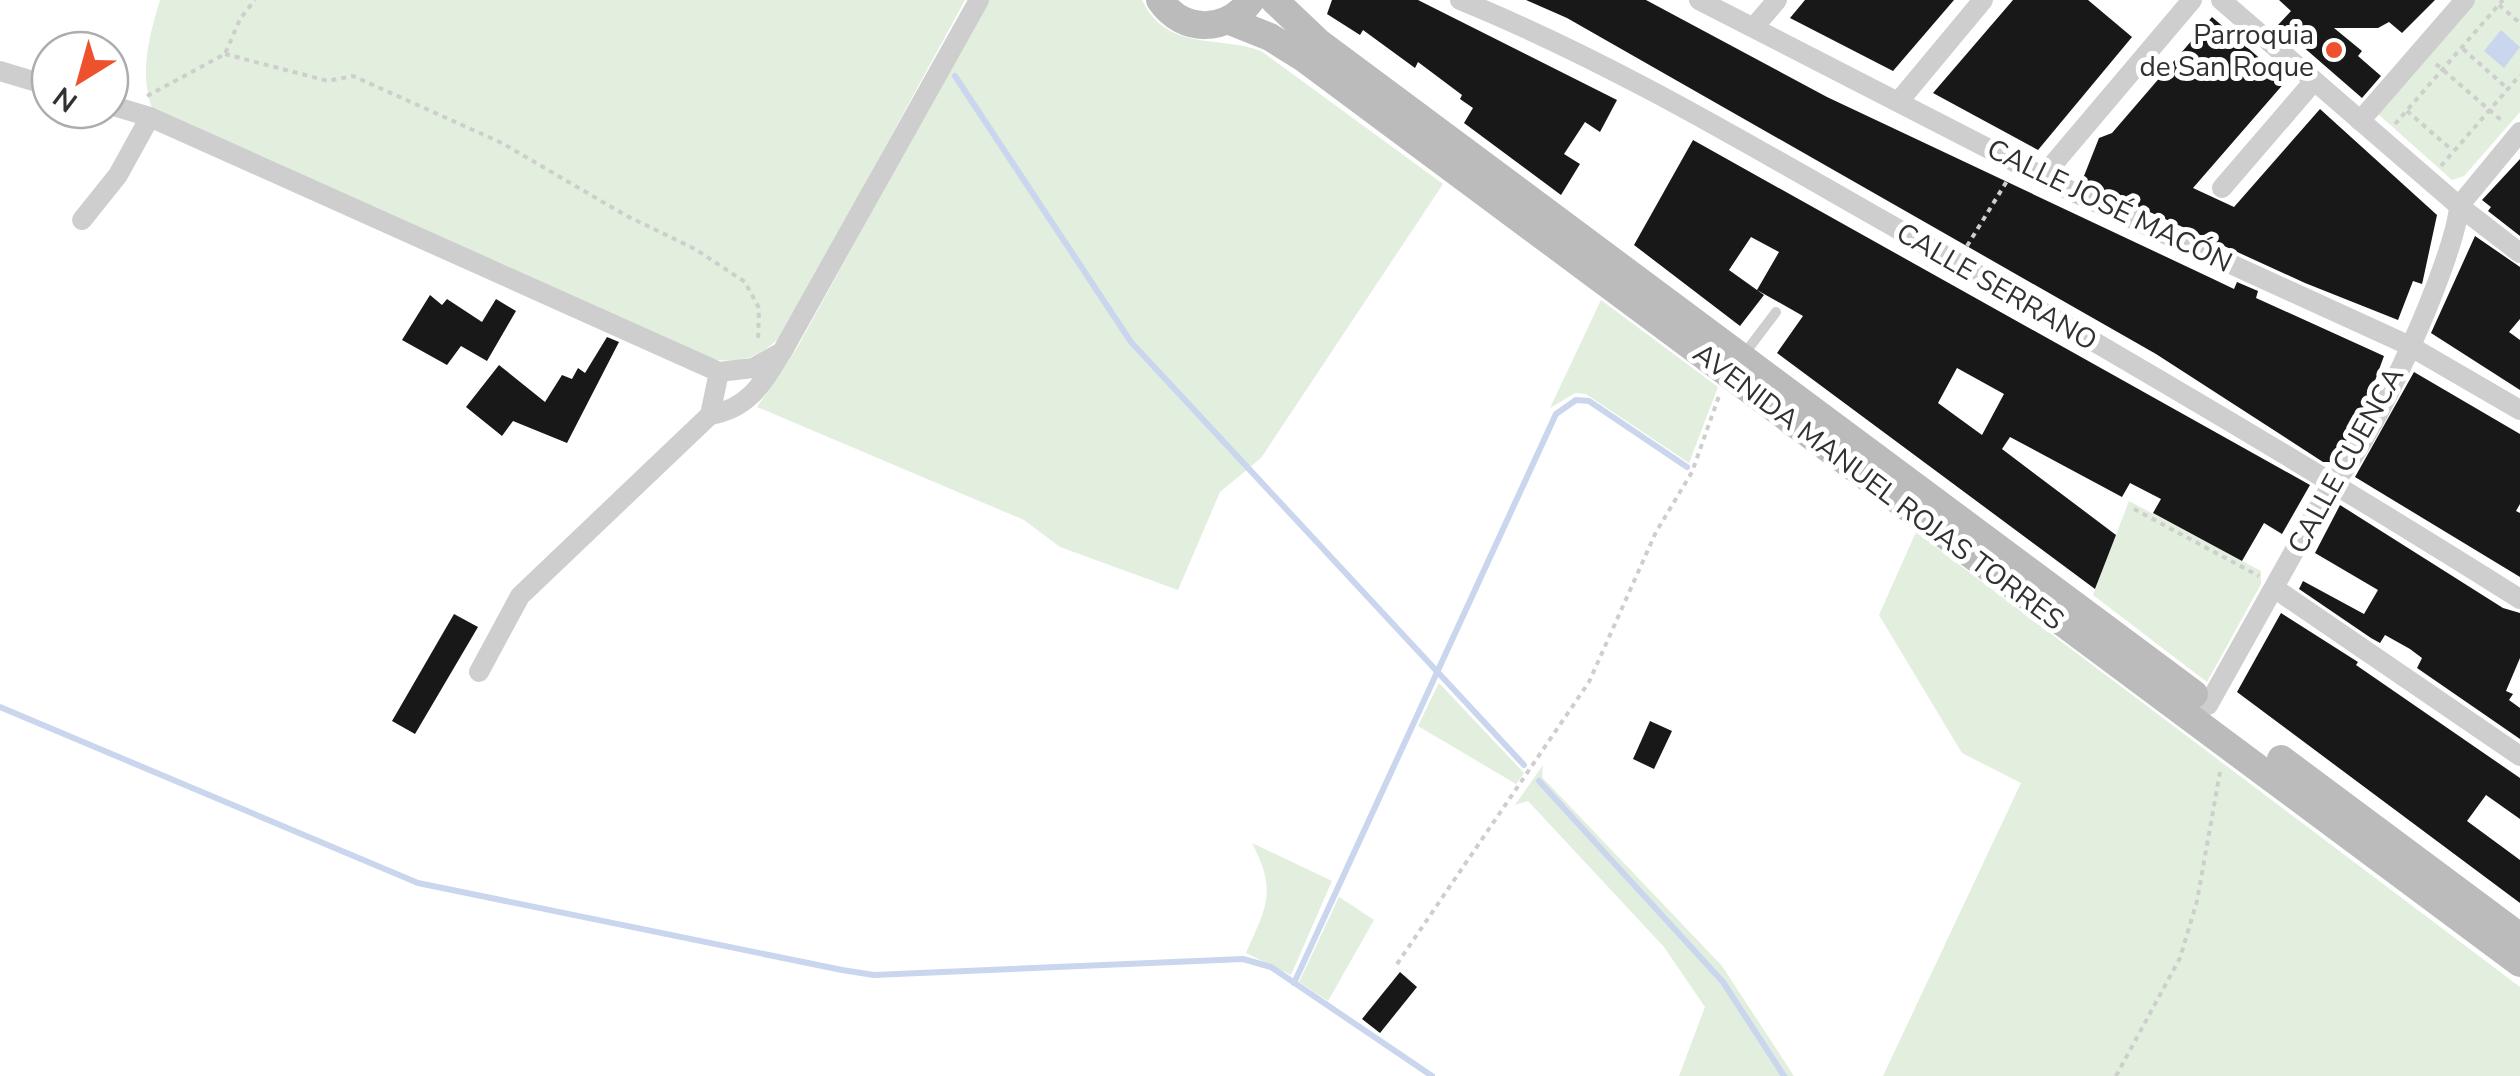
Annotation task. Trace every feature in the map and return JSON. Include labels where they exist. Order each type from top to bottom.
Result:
[{"type":"main road","points":[[1160,0],[1180,20],[1196,26],[1230,21],[1251,0]]},
{"type":"main road","name":"AVENIDA MANUEL ROJAS TORRES","points":[[1274,0],[1318,42],[1736,367],[2520,963]]},
{"type":"main road","name":"AVENIDA MANUEL ROJAS TORRES","points":[[1230,21],[1270,37],[1305,59],[2208,705],[2520,937]]},
{"type":"street","points":[[479,672],[520,596],[710,415],[733,411],[759,390],[979,0]]},
{"type":"street","name":"CALLE SERRANO","points":[[1460,0],[1550,36],[1957,263],[2334,482],[2520,599]]},
{"type":"street","name":"CALLE JOSÉ MACÓN","points":[[1699,0],[2100,205],[2408,344],[2520,410]]},
{"type":"street","points":[[1754,27],[1777,0]]},
{"type":"street","points":[[1899,101],[1983,0]]},
{"type":"street","points":[[2044,174],[2192,0]]},
{"type":"street","points":[[2221,0],[2458,206],[2520,252]]},
{"type":"street","points":[[2360,121],[2465,0]]},
{"type":"street","points":[[0,70],[30,80]]},
{"type":"street","points":[[2222,188],[2314,82]]},
{"type":"street","points":[[130,111],[718,372],[753,368],[782,352]]},
{"type":"street","points":[[2458,206],[2512,128]]},
{"type":"street","points":[[82,220],[118,176],[126,130]]},
{"type":"street","name":"CALLE CUENCA","points":[[2208,705],[2334,482],[2353,458],[2457,230],[2458,206]]},
{"type":"street","points":[[710,415],[718,372]]},
{"type":"street","points":[[2276,584],[2520,756]]},
{"type":"lane","points":[[1736,367],[1776,312]]},
{"type":"path","points":[[130,111],[139,100],[225,54],[240,19],[255,0]]},
{"type":"path","points":[[2394,126],[2501,2],[2520,23]]},
{"type":"path","points":[[2461,48],[2508,89]]},
{"type":"path","points":[[225,54],[328,81],[353,76],[502,142],[625,216],[695,249],[745,282],[758,308],[753,368]]},
{"type":"path","points":[[2429,58],[2512,128]]},
{"type":"path","points":[[2441,166],[2520,76]]},
{"type":"path","points":[[2407,111],[2454,152]]},
{"type":"path","points":[[1957,263],[2019,162]]},
{"type":"path","points":[[1398,964],[1589,682],[1656,532],[1692,472],[1736,367]]},
{"type":"path","points":[[2134,509],[2276,584]]},
{"type":"path","points":[[2116,1076],[2180,958],[2197,901],[2200,864],[2220,792],[2216,758],[2221,738]]},
{"type":"green space","points":[[160,0],[965,0],[784,333],[756,355],[725,360],[701,357],[151,106],[146,66]]},
{"type":"green space","points":[[988,0],[1142,0],[1152,16],[1179,35],[1261,51],[1443,184],[1261,458],[1220,492],[1178,590],[1060,547],[1024,520],[757,407],[797,348]]},
{"type":"green space","points":[[2474,0],[2520,0],[2520,112],[2464,176],[2452,180],[2377,113]]},
{"type":"green space","points":[[1601,300],[1718,387],[1689,463],[1586,394],[1575,393],[1550,408]]},
{"type":"green space","points":[[2129,501],[2261,571],[2261,584],[2207,682],[2093,595]]},
{"type":"green space","points":[[1916,532],[2520,987],[2520,1076],[1883,1076],[2021,783],[1962,753],[1879,615]]},
{"type":"green space","points":[[1439,683],[1524,773],[1516,784],[1418,726]]},
{"type":"green space","points":[[1543,765],[1542,777],[1722,966],[1794,1076],[1679,1076],[1705,1007],[1664,947],[1528,801],[1515,805]]},
{"type":"green space","points":[[1252,843],[1332,881],[1291,975],[1246,953],[1264,910],[1267,887]]},
{"type":"green space","points":[[1339,897],[1374,920],[1328,1001],[1299,982]]},
{"type":"water","points":[[2501,30],[2520,47],[2504,68],[2484,51]]},
{"type":"building","points":[[1332,0],[1418,0],[1617,100],[1600,132],[1585,122],[1564,154],[1580,164],[1561,195],[1464,123],[1473,108],[1460,99],[1462,95],[1418,62],[1415,68],[1363,30],[1360,35],[1327,14]]},
{"type":"building","points":[[1526,0],[1646,0],[1827,97],[2234,289],[2237,282],[2258,291],[2256,298],[2384,356],[2365,408],[2338,455],[2331,462],[2323,462],[2156,354],[1567,18]]},
{"type":"building","points":[[1805,0],[1954,0],[1893,71],[1790,18]]},
{"type":"building","points":[[2013,0],[2088,0],[2132,37],[2038,150],[1933,93]]},
{"type":"building","name":"Parroquia de San Roque","points":[[2279,0],[2435,0],[2402,33],[2389,22],[2378,28],[2334,28],[2362,51],[2358,56],[2381,76],[2362,98],[2278,25],[2291,11]]},
{"type":"building","points":[[2212,17],[2286,81],[2193,188],[2234,207],[2320,109],[2437,215],[2422,284],[2413,281],[2398,320],[2305,283],[2082,181],[2099,138],[2112,133]]},
{"type":"building","points":[[1693,140],[2310,485],[2282,534],[2264,523],[2242,561],[2153,513],[2161,499],[2130,483],[2122,497],[2010,437],[2002,449],[2116,535],[2095,589],[1777,353],[1803,316],[1757,290],[1764,295],[1740,326],[1634,245]],"holes":[[[1751,237],[1779,252],[1757,290],[1729,270]],[[1957,368],[2004,394],[1982,435],[1938,403]]]},
{"type":"building","points":[[2520,159],[2520,236],[2488,211],[2491,207],[2482,200]]},
{"type":"building","points":[[2475,236],[2520,267],[2520,319],[2509,332],[2520,340],[2520,390],[2431,333]]},
{"type":"building","points":[[430,295],[442,305],[447,299],[482,322],[496,299],[516,311],[487,361],[461,346],[447,365],[402,340]]},
{"type":"building","points":[[607,337],[619,342],[567,443],[513,421],[502,436],[466,407],[499,365],[545,402],[562,375],[572,379],[578,368],[585,373]]},
{"type":"building","points":[[2414,372],[2520,434],[2520,504],[2516,511],[2520,513],[2520,577],[2355,477]]},
{"type":"building","points":[[2340,505],[2503,608],[2520,613],[2520,658],[2506,691],[2513,694],[2509,700],[2520,708],[2520,739],[2417,668],[2422,658],[2410,649],[2385,635],[2380,643],[2299,589],[2303,581],[2364,614],[2378,590],[2315,553]]},
{"type":"building","points":[[2281,613],[2358,662],[2356,665],[2520,778],[2520,819],[2486,795],[2467,821],[2520,860],[2520,903],[2237,692]]},
{"type":"building","points":[[454,614],[478,627],[415,734],[392,721]]},
{"type":"building","points":[[1650,721],[1672,731],[1654,769],[1633,759]]},
{"type":"building","points":[[1400,972],[1417,987],[1380,1033],[1362,1019]]},
{"type":"waterway","points":[[955,76],[1131,342],[1524,765]]},
{"type":"waterway","points":[[1294,983],[1556,414],[1576,400],[1589,401],[1687,467]]},
{"type":"waterway","points":[[0,707],[418,883],[842,970],[874,975],[1243,959],[1271,967],[1432,1076]]},
{"type":"waterway","points":[[1539,781],[1723,982],[1784,1076]]},
{"type":"place","name":"Parroquia de San Roque","points":[[2334,50]]}]
